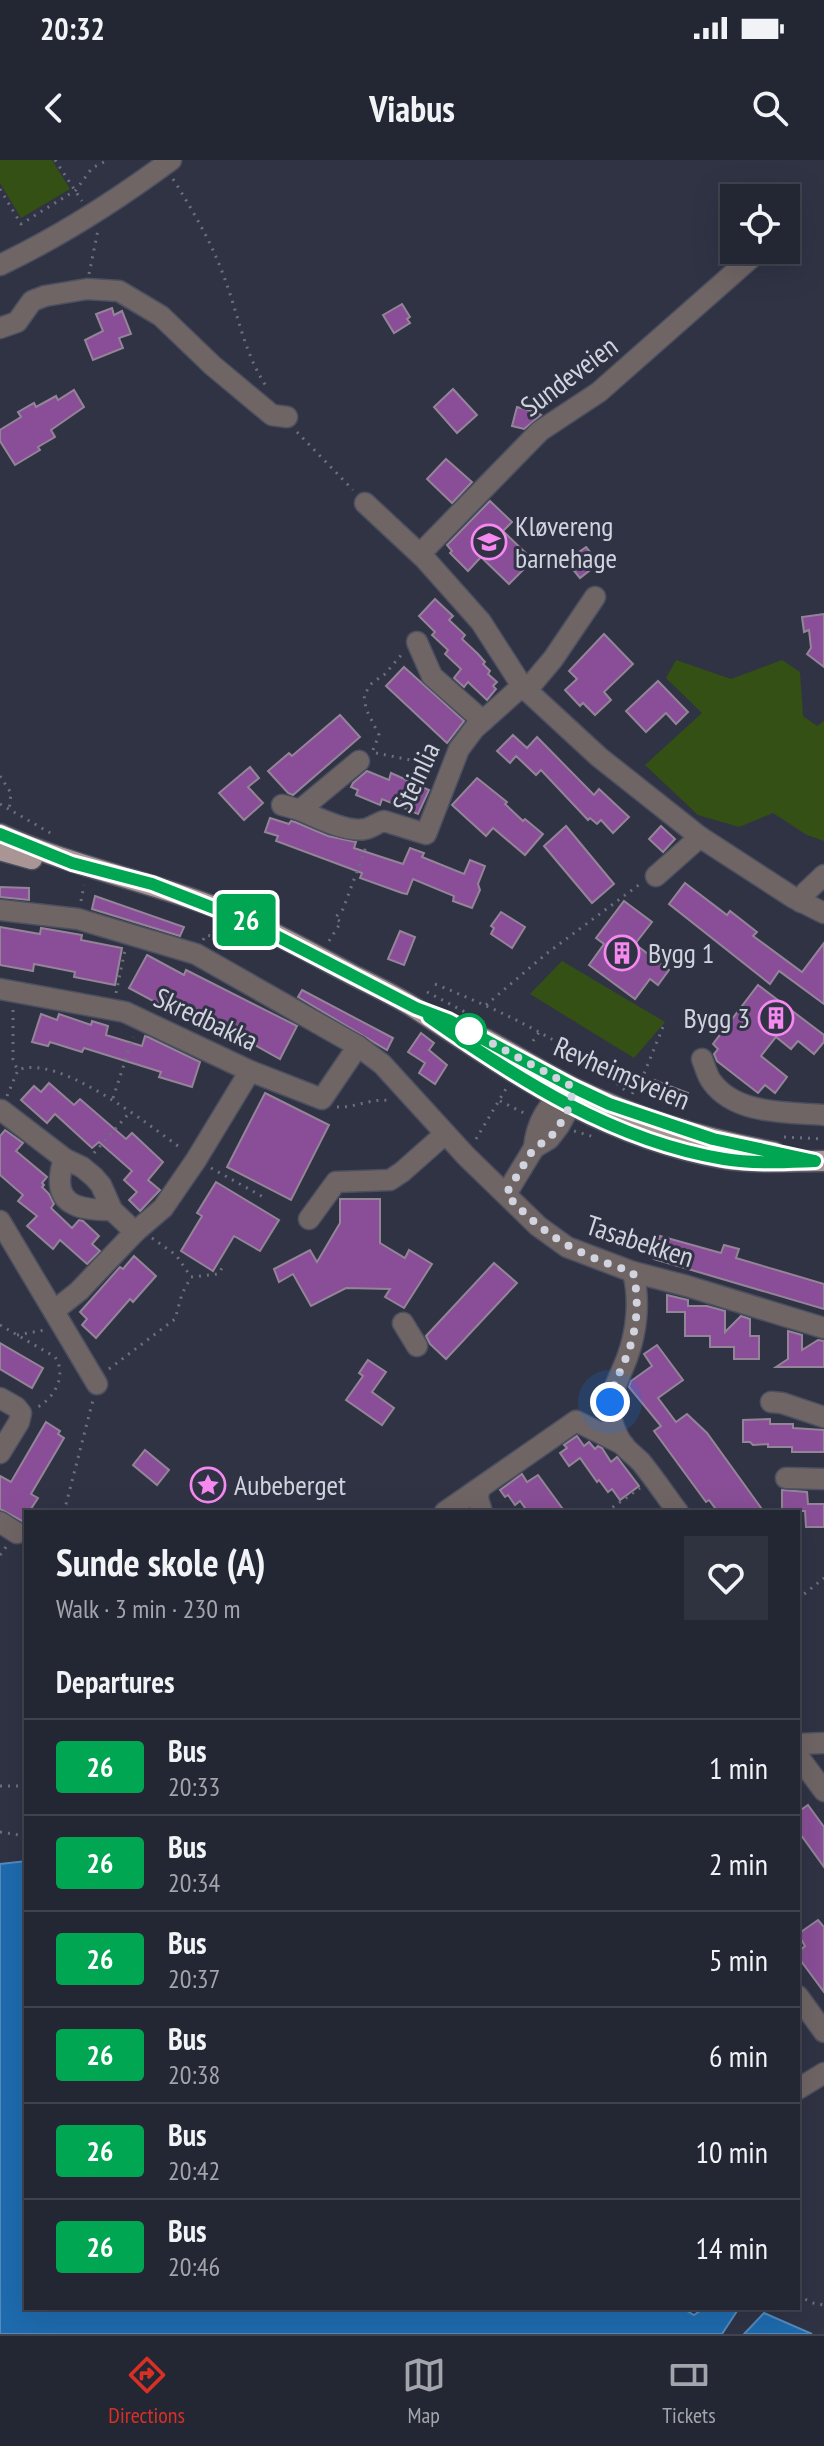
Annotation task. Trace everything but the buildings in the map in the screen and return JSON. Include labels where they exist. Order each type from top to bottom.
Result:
[{"type":"main road","name":"Revheimsveien","points":[[0,834],[72,863],[152,884],[225,911],[416,1008],[639,1137],[691,1152],[748,1161],[820,1161]]},
{"type":"main road","name":"Revheimsveien","points":[[0,850],[43,861],[72,863]]},
{"type":"street","points":[[0,265],[57,237],[167,163]]},
{"type":"street","name":"Sundeveien","points":[[420,554],[540,431],[599,392],[744,264]]},
{"type":"street","points":[[0,328],[17,322],[32,301],[45,296],[87,289],[119,291],[161,316],[212,365],[272,415],[287,417]]},
{"type":"street","points":[[365,503],[420,554],[481,622],[524,688],[599,757],[700,837],[801,902],[824,913]]},
{"type":"street","points":[[524,688],[553,659],[595,597]]},
{"type":"street","points":[[417,642],[432,676],[483,721]]},
{"type":"street","name":"Steinlia","points":[[359,761],[291,808],[343,826],[367,829],[384,821],[426,834],[459,749],[483,721],[524,688]]},
{"type":"street","points":[[656,876],[700,837]]},
{"type":"street","points":[[801,902],[806,892],[824,875]]},
{"type":"street","name":"Skredbakka","points":[[0,910],[78,919],[196,954],[358,1046],[382,1064],[445,1134],[506,1194]]},
{"type":"street","name":"Skredbakka","points":[[6,989],[113,1009],[139,1018],[250,1071],[322,1099],[358,1046]]},
{"type":"street","points":[[702,1059],[711,1081],[724,1093],[743,1103],[760,1110],[824,1115]]},
{"type":"street","points":[[59,1319],[79,1291],[135,1232],[163,1208],[250,1071]]},
{"type":"street","points":[[506,1194],[534,1148],[535,1134],[566,1097]]},
{"type":"street","points":[[1,1110],[101,1185],[112,1210],[135,1232]]},
{"type":"street","points":[[309,1219],[336,1182],[390,1180],[445,1134]]},
{"type":"street","points":[[73,1163],[61,1165],[60,1187],[65,1198],[84,1209],[112,1210]]},
{"type":"street","name":"Tasabekken","points":[[506,1194],[538,1226],[567,1247],[633,1272],[824,1328]]},
{"type":"street","points":[[0,1221],[97,1384]]},
{"type":"street","points":[[633,1272],[638,1299],[633,1335],[610,1402],[624,1445],[677,1510]]},
{"type":"street","points":[[403,1323],[417,1346]]},
{"type":"street","points":[[0,1398],[21,1413],[19,1422],[0,1453]]},
{"type":"street","points":[[771,1402],[824,1417]]},
{"type":"street","points":[[448,1510],[576,1421],[624,1445]]},
{"type":"street","points":[[786,1478],[824,1479]]},
{"type":"street","points":[[479,1489],[481,1510]]},
{"type":"street","points":[[800,1744],[824,1743]]},
{"type":"street","points":[[800,1759],[824,1791]]},
{"type":"street","points":[[800,1999],[824,2032]]},
{"type":"street","points":[[800,2088],[824,2073]]},
{"type":"path","points":[[55,160],[86,207]]},
{"type":"path","points":[[0,189],[21,224],[76,190],[98,161],[108,160]]},
{"type":"path","points":[[167,163],[208,234],[244,341],[270,392]]},
{"type":"path","points":[[87,289],[98,235],[97,222]]},
{"type":"path","points":[[287,417],[303,441],[365,503]]},
{"type":"path","points":[[417,642],[411,644],[385,674],[372,683],[364,695],[366,709],[379,735],[371,752],[428,762],[449,772]]},
{"type":"path","points":[[0,776],[11,793],[9,811]]},
{"type":"path","points":[[329,941],[341,922],[335,918],[343,909],[365,852],[367,829]]},
{"type":"path","points":[[486,1005],[633,887],[656,876]]},
{"type":"path","points":[[113,1009],[128,934]]},
{"type":"path","points":[[435,984],[540,1030],[632,1095],[663,1027]]},
{"type":"path","points":[[6,989],[13,1059],[18,1070]]},
{"type":"path","points":[[113,1098],[139,1018]]},
{"type":"path","points":[[533,1041],[540,1030]]},
{"type":"path","points":[[1,1110],[18,1070],[27,1066],[42,1067],[113,1098],[196,1160],[265,1198]]},
{"type":"path","points":[[505,1080],[514,1086]]},
{"type":"path","points":[[466,1156],[507,1086]]},
{"type":"path","points":[[499,1100],[529,1115],[529,1105]]},
{"type":"path","points":[[73,1163],[131,1111]]},
{"type":"path","points":[[135,1232],[153,1239],[176,1255],[191,1277]]},
{"type":"path","points":[[191,1277],[218,1274],[224,1265]]},
{"type":"path","points":[[65,1510],[102,1374],[175,1319],[191,1277]]},
{"type":"path","points":[[17,1335],[55,1327],[59,1319]]},
{"type":"path","points":[[0,1325],[55,1357],[61,1366],[61,1377],[50,1398],[42,1406],[21,1413]]},
{"type":"path","points":[[609,1510],[653,1478]]},
{"type":"path","points":[[800,1597],[824,1578]]},
{"type":"path","points":[[0,1786],[24,1786]]},
{"type":"path","points":[[0,1832],[24,1836]]},
{"type":"path","points":[[800,2297],[824,2305]]},
{"type":"green space","points":[[0,160],[52,160],[70,189],[21,218],[0,183]]},
{"type":"green space","points":[[676,660],[731,679],[782,660],[800,672],[803,716],[817,726],[824,721],[824,841],[807,835],[773,813],[739,827],[698,815],[645,765],[702,713],[666,678]]},
{"type":"green space","points":[[562,961],[665,1022],[634,1058],[530,994]]},
{"type":"water","points":[[24,1861],[24,2310],[685,2310],[694,2315],[701,2310],[738,2310],[722,2334],[0,2334],[0,1864]]},
{"type":"water","points":[[764,2313],[812,2334],[744,2334]]},
{"type":"bus line","name":"26","points":[[0,834],[72,863],[152,884],[247,921],[609,1104],[713,1139],[815,1161],[724,1159],[639,1137],[555,1098],[429,1017]]},
{"type":"place","name":"Kløvereng barnehage","points":[[489,542]]},
{"type":"place","name":"Bygg 1","points":[[622,953]]},
{"type":"place","name":"Bygg 3","points":[[776,1018]]},
{"type":"place","name":"Aubeberget","points":[[208,1485]]},
{"type":"route","points":[[469,1031],[462,1027],[573,1087],[570,1106],[559,1126],[549,1139],[534,1148],[506,1194],[538,1226],[567,1247],[633,1272],[638,1299],[633,1335],[610,1402]]}]
